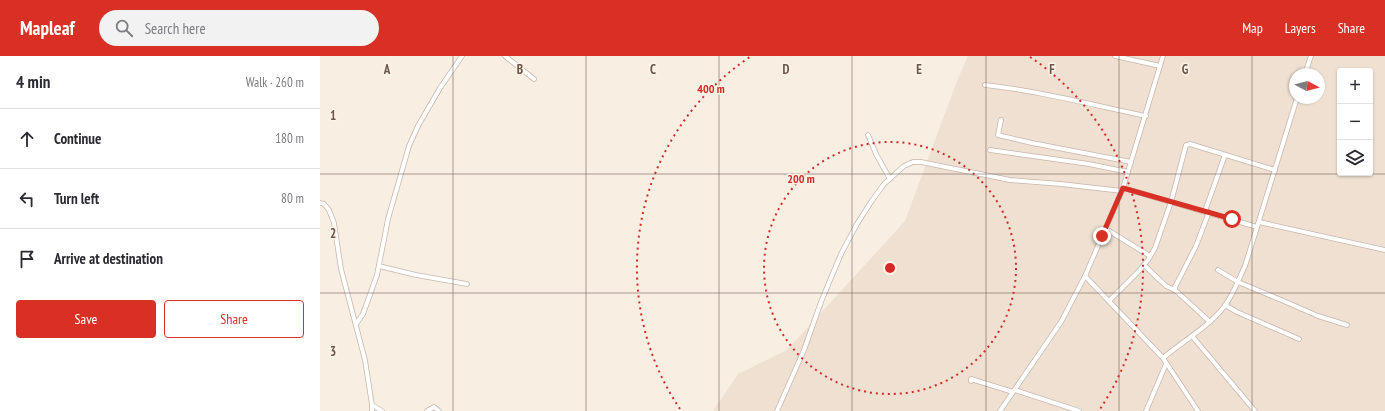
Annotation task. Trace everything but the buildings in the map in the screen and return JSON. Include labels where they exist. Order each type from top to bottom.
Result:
[{"type":"street","points":[[356,324],[363,314],[379,266],[388,219],[409,146],[418,126],[440,88],[462,56]]},
{"type":"street","points":[[505,56],[534,79]]},
{"type":"street","points":[[1116,56],[1160,66]]},
{"type":"street","points":[[1000,411],[1061,322],[1106,230],[1123,189],[1163,56]]},
{"type":"street","points":[[1307,68],[1311,56]]},
{"type":"street","points":[[985,85],[1006,87],[1146,116]]},
{"type":"street","points":[[1163,358],[1210,322],[1225,305],[1238,282],[1245,266],[1295,104]]},
{"type":"street","points":[[1001,120],[998,135],[1131,162]]},
{"type":"street","points":[[868,135],[876,154],[890,178]]},
{"type":"street","points":[[1109,301],[1144,265],[1156,244],[1171,202],[1186,145],[1190,144],[1275,170]]},
{"type":"street","points":[[990,150],[1089,164],[1128,172]]},
{"type":"street","points":[[1175,290],[1200,236],[1225,155]]},
{"type":"street","points":[[777,411],[804,350],[821,302],[842,252],[871,202],[884,184],[904,166],[913,162],[1010,180],[1123,189],[1257,227]]},
{"type":"street","points":[[320,203],[324,204],[329,210],[334,223],[341,269],[365,360],[372,411]]},
{"type":"street","points":[[1259,222],[1385,250]]},
{"type":"street","points":[[1106,230],[1150,256]]},
{"type":"street","points":[[1144,265],[1166,286],[1175,290],[1210,322]]},
{"type":"street","points":[[379,266],[416,275],[467,284]]},
{"type":"street","points":[[1218,270],[1238,282],[1318,316],[1347,325]]},
{"type":"street","points":[[1084,276],[1163,358],[1198,411]]},
{"type":"street","points":[[1225,305],[1258,322],[1299,339]]},
{"type":"street","points":[[1192,336],[1255,411]]},
{"type":"street","points":[[1146,411],[1166,364]]},
{"type":"street","points":[[971,381],[971,379],[1079,411]]},
{"type":"street","points":[[372,405],[382,411]]},
{"type":"street","points":[[427,411],[434,407],[439,411]]},
{"type":"shaded area","points":[[968,56],[1385,56],[1385,411],[713,411],[738,374],[787,350],[905,221],[957,81]]},
{"type":"route","points":[[1102,236],[1106,230],[1123,188],[1232,219]]}]
